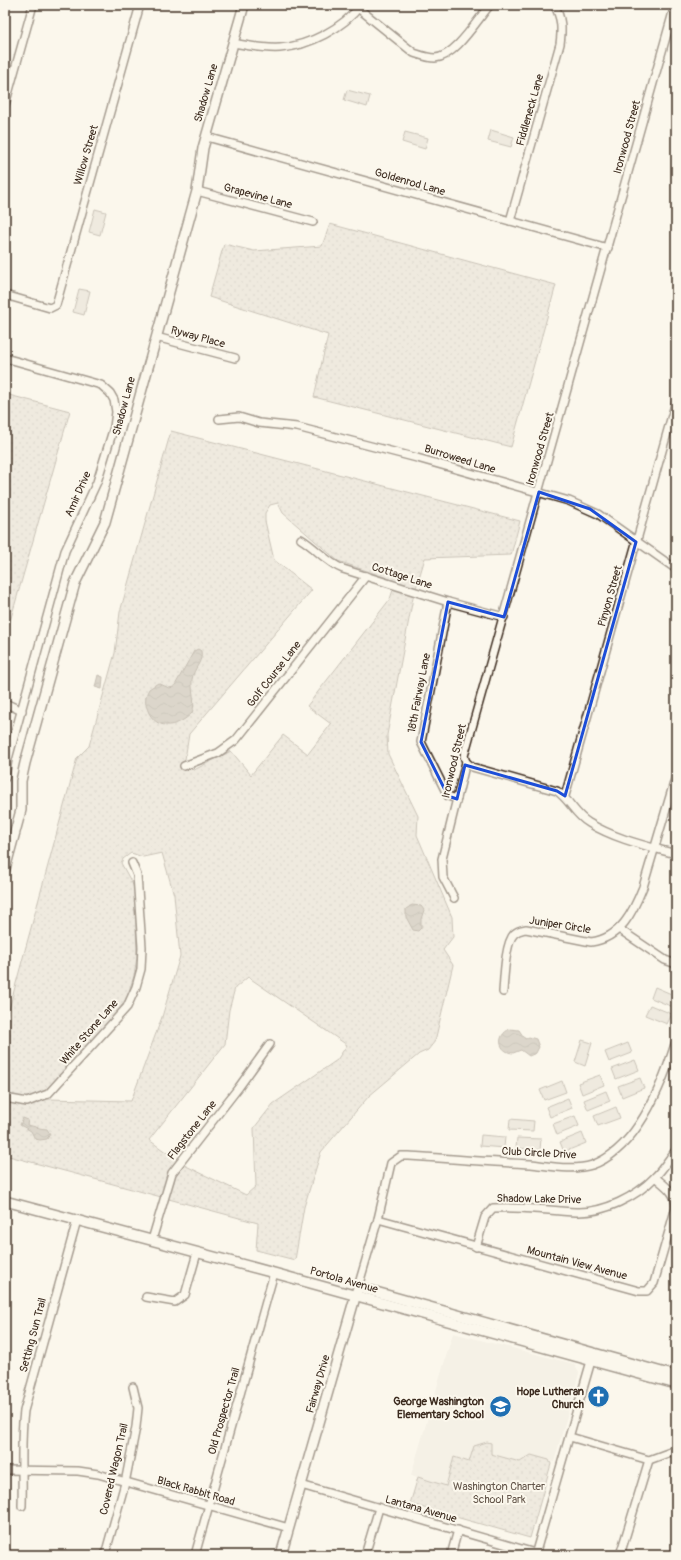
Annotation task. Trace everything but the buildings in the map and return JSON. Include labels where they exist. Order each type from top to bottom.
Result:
[{"type":"street","points":[[5,105],[33,5]]},
{"type":"street","name":"Willow Street","points":[[5,296],[50,308],[56,305],[140,5]]},
{"type":"street","name":"Shadow Lane","points":[[5,869],[21,810],[21,781],[25,764],[75,583],[105,522],[198,190],[201,160],[244,5]]},
{"type":"street","points":[[233,43],[256,48],[281,48],[305,42],[341,25],[360,7],[414,53],[424,57],[436,58],[449,53],[490,5]]},
{"type":"street","name":"Fiddleneck Lane","points":[[510,221],[560,44],[562,31],[561,18],[554,5]]},
{"type":"street","name":"Ironwood Street","points":[[454,898],[443,877],[442,859],[466,762],[464,756],[608,248],[675,5]]},
{"type":"street","name":"Goldenrod Lane","points":[[207,136],[608,248]]},
{"type":"street","name":"Grapevine Lane","points":[[198,190],[313,222]]},
{"type":"street","name":"Ryway Place","points":[[156,337],[235,358]]},
{"type":"street","name":"Amir Drive","points":[[5,358],[101,385],[110,393],[116,412],[114,427],[97,482],[65,551],[8,759],[5,778]]},
{"type":"street","name":"Pinyon Street","points":[[565,796],[676,401]]},
{"type":"street","name":"Burroweed Lane","points":[[220,419],[239,417],[259,423],[297,427],[569,501],[590,509],[676,569]]},
{"type":"street","name":"Cottage Lane","points":[[301,539],[313,546],[335,566],[504,618]]},
{"type":"street","name":"Golf Course Lane","points":[[184,766],[218,753],[236,740],[366,576]]},
{"type":"street","name":"18th Fairway Lane","points":[[448,602],[421,742],[448,796],[456,799]]},
{"type":"street","points":[[5,703],[22,711]]},
{"type":"street","points":[[466,762],[472,767],[557,791],[565,796],[576,812],[588,823],[616,836],[676,854]]},
{"type":"street","name":"Juniper Circle","points":[[503,992],[509,944],[513,935],[518,931],[526,929],[591,942],[611,936],[619,929],[636,904],[655,848],[676,776]]},
{"type":"street","name":"White Stone Lane","points":[[5,1098],[27,1102],[48,1094],[126,1007],[139,977],[142,947],[137,875],[132,863]]},
{"type":"street","points":[[619,929],[665,960],[676,964]]},
{"type":"street","name":"Club Circle Drive","points":[[378,1219],[391,1163],[401,1156],[566,1167],[586,1166],[601,1160],[609,1155],[638,1129],[667,1070],[676,1041]]},
{"type":"street","name":"Flagstone Lane","points":[[152,1240],[172,1173],[239,1087],[270,1044]]},
{"type":"street","name":"Shadow Lake Drive","points":[[476,1247],[485,1217],[493,1208],[577,1212],[598,1210],[619,1202],[637,1192],[655,1177],[676,1150]]},
{"type":"street","name":"Mountain View Avenue","points":[[378,1219],[639,1292],[647,1291],[654,1283],[676,1207],[676,1200],[673,1193],[655,1177]]},
{"type":"street","name":"Portola Avenue","points":[[5,1201],[274,1273],[356,1291],[676,1376]]},
{"type":"street","name":"Fairway Drive","points":[[281,1555],[378,1219]]},
{"type":"street","name":"Setting Sun Trail","points":[[22,1506],[23,1470],[21,1440],[24,1411],[77,1220]]},
{"type":"street","points":[[146,1297],[175,1302],[185,1295],[198,1253]]},
{"type":"street","name":"Old Prospector Trail","points":[[195,1555],[274,1273]]},
{"type":"street","name":"Portola Avenue","points":[[356,1291],[591,1361],[676,1384]]},
{"type":"street","points":[[535,1554],[591,1361]]},
{"type":"street","name":"Covered Wagon Trail","points":[[105,1555],[125,1483],[138,1408],[133,1387]]},
{"type":"street","points":[[570,1437],[649,1460],[676,1450]]},
{"type":"street","points":[[620,1555],[649,1460]]},
{"type":"street","name":"Black Rabbit Road","points":[[5,1470],[78,1470],[98,1474],[125,1483],[289,1528]]},
{"type":"street","name":"Lantana Avenue","points":[[301,1486],[458,1530],[535,1554]]},
{"type":"street","points":[[365,1555],[379,1508]]},
{"type":"street","points":[[451,1555],[458,1530]]},
{"type":"highlighted area","points":[[539,492],[590,509],[636,542],[565,796],[557,791],[465,765],[457,799],[448,796],[421,742],[448,602],[504,617]]},
{"type":"shaded area","name":"George Washington Elementary School","points":[[453,1333],[574,1364],[579,1373],[554,1462],[531,1455],[520,1462],[490,1454],[489,1451],[470,1462],[454,1457],[446,1486],[411,1475]]},
{"type":"green space","points":[[347,90],[370,96],[367,107],[344,100]]},
{"type":"green space","points":[[491,130],[514,137],[511,147],[488,141]]},
{"type":"green space","points":[[405,132],[428,138],[425,149],[402,142]]},
{"type":"green space","points":[[95,209],[106,212],[100,235],[89,232]]},
{"type":"green space","points":[[330,224],[556,285],[511,447],[314,397],[328,335],[209,297],[224,244],[254,251],[322,246]]},
{"type":"green space","points":[[79,289],[90,291],[84,315],[73,312]]},
{"type":"green space","points":[[5,394],[70,411],[5,639]]},
{"type":"green space","points":[[171,431],[520,521],[511,555],[425,558],[413,598],[387,735],[388,754],[418,816],[417,835],[452,917],[453,937],[443,950],[453,965],[435,1041],[428,1050],[419,1054],[369,1096],[321,1152],[304,1207],[295,1260],[256,1250],[258,1223],[5,1155],[5,1024],[77,758],[89,746],[115,653],[120,612]],"holes":[[[278,503],[283,513],[338,561],[396,581],[390,599],[307,706],[331,724],[308,754],[283,735],[251,775],[231,751],[194,770],[184,766],[189,734],[312,590],[274,560],[265,521],[265,513],[270,505]],[[131,853],[143,857],[162,853],[174,895],[180,956],[162,1017],[131,1101],[48,1099],[47,1093],[115,1016],[127,997],[134,976],[137,957],[135,894],[133,885],[121,863],[123,859]],[[248,977],[347,1045],[337,1060],[273,1104],[254,1128],[256,1186],[246,1195],[184,1165],[149,1140],[225,1044],[229,1010],[235,988]]]},
{"type":"green space","points":[[655,987],[676,996],[673,1007],[651,998]]},
{"type":"green space","points":[[650,1005],[672,1014],[667,1024],[645,1015]]},
{"type":"green space","points":[[582,1040],[592,1043],[585,1066],[575,1062]]},
{"type":"green space","points":[[628,1043],[632,1053],[609,1062],[605,1052]]},
{"type":"green space","points":[[635,1060],[639,1070],[616,1079],[612,1069]]},
{"type":"green space","points":[[600,1075],[604,1085],[582,1094],[578,1083]]},
{"type":"green space","points":[[640,1078],[644,1088],[622,1097],[618,1086]]},
{"type":"green space","points":[[562,1081],[566,1092],[544,1100],[540,1090]]},
{"type":"green space","points":[[606,1091],[610,1101],[588,1110],[584,1100]]},
{"type":"green space","points":[[568,1098],[572,1108],[550,1117],[546,1107]]},
{"type":"green space","points":[[616,1107],[620,1118],[598,1126],[594,1116]]},
{"type":"green space","points":[[575,1116],[579,1126],[557,1135],[553,1124]]},
{"type":"green space","points":[[510,1119],[534,1121],[533,1131],[509,1130]]},
{"type":"green space","points":[[582,1133],[586,1143],[564,1152],[560,1142]]},
{"type":"green space","points":[[481,1135],[505,1137],[504,1148],[480,1146]]},
{"type":"green space","points":[[517,1138],[541,1139],[540,1150],[516,1148]]},
{"type":"green space","name":"Washington Charter School Park","points":[[487,1442],[491,1443],[491,1454],[520,1462],[531,1455],[549,1460],[551,1464],[530,1538],[410,1504],[418,1477],[446,1486],[454,1457],[469,1462],[474,1446]]},
{"type":"water","points":[[198,649],[201,651],[201,655],[192,680],[194,704],[192,713],[187,718],[175,724],[164,725],[158,723],[149,713],[146,701],[147,692],[158,683],[169,688],[174,687],[194,651]]},
{"type":"water","points":[[98,675],[103,677],[102,689],[95,687]]},
{"type":"water","points":[[412,905],[421,906],[424,910],[421,919],[421,928],[418,931],[413,930],[406,917],[406,909]]},
{"type":"water","points":[[510,1029],[519,1030],[525,1039],[529,1037],[536,1039],[539,1047],[536,1053],[529,1056],[521,1050],[513,1053],[504,1050],[501,1043],[502,1035]]},
{"type":"water","points":[[23,1118],[28,1120],[27,1125],[47,1129],[50,1134],[47,1139],[35,1139],[31,1131],[20,1125]]},
{"type":"place","name":"Hope Lutheran Church","points":[[599,1397]]},
{"type":"place","name":"George Washington Elementary School","points":[[500,1407]]}]
